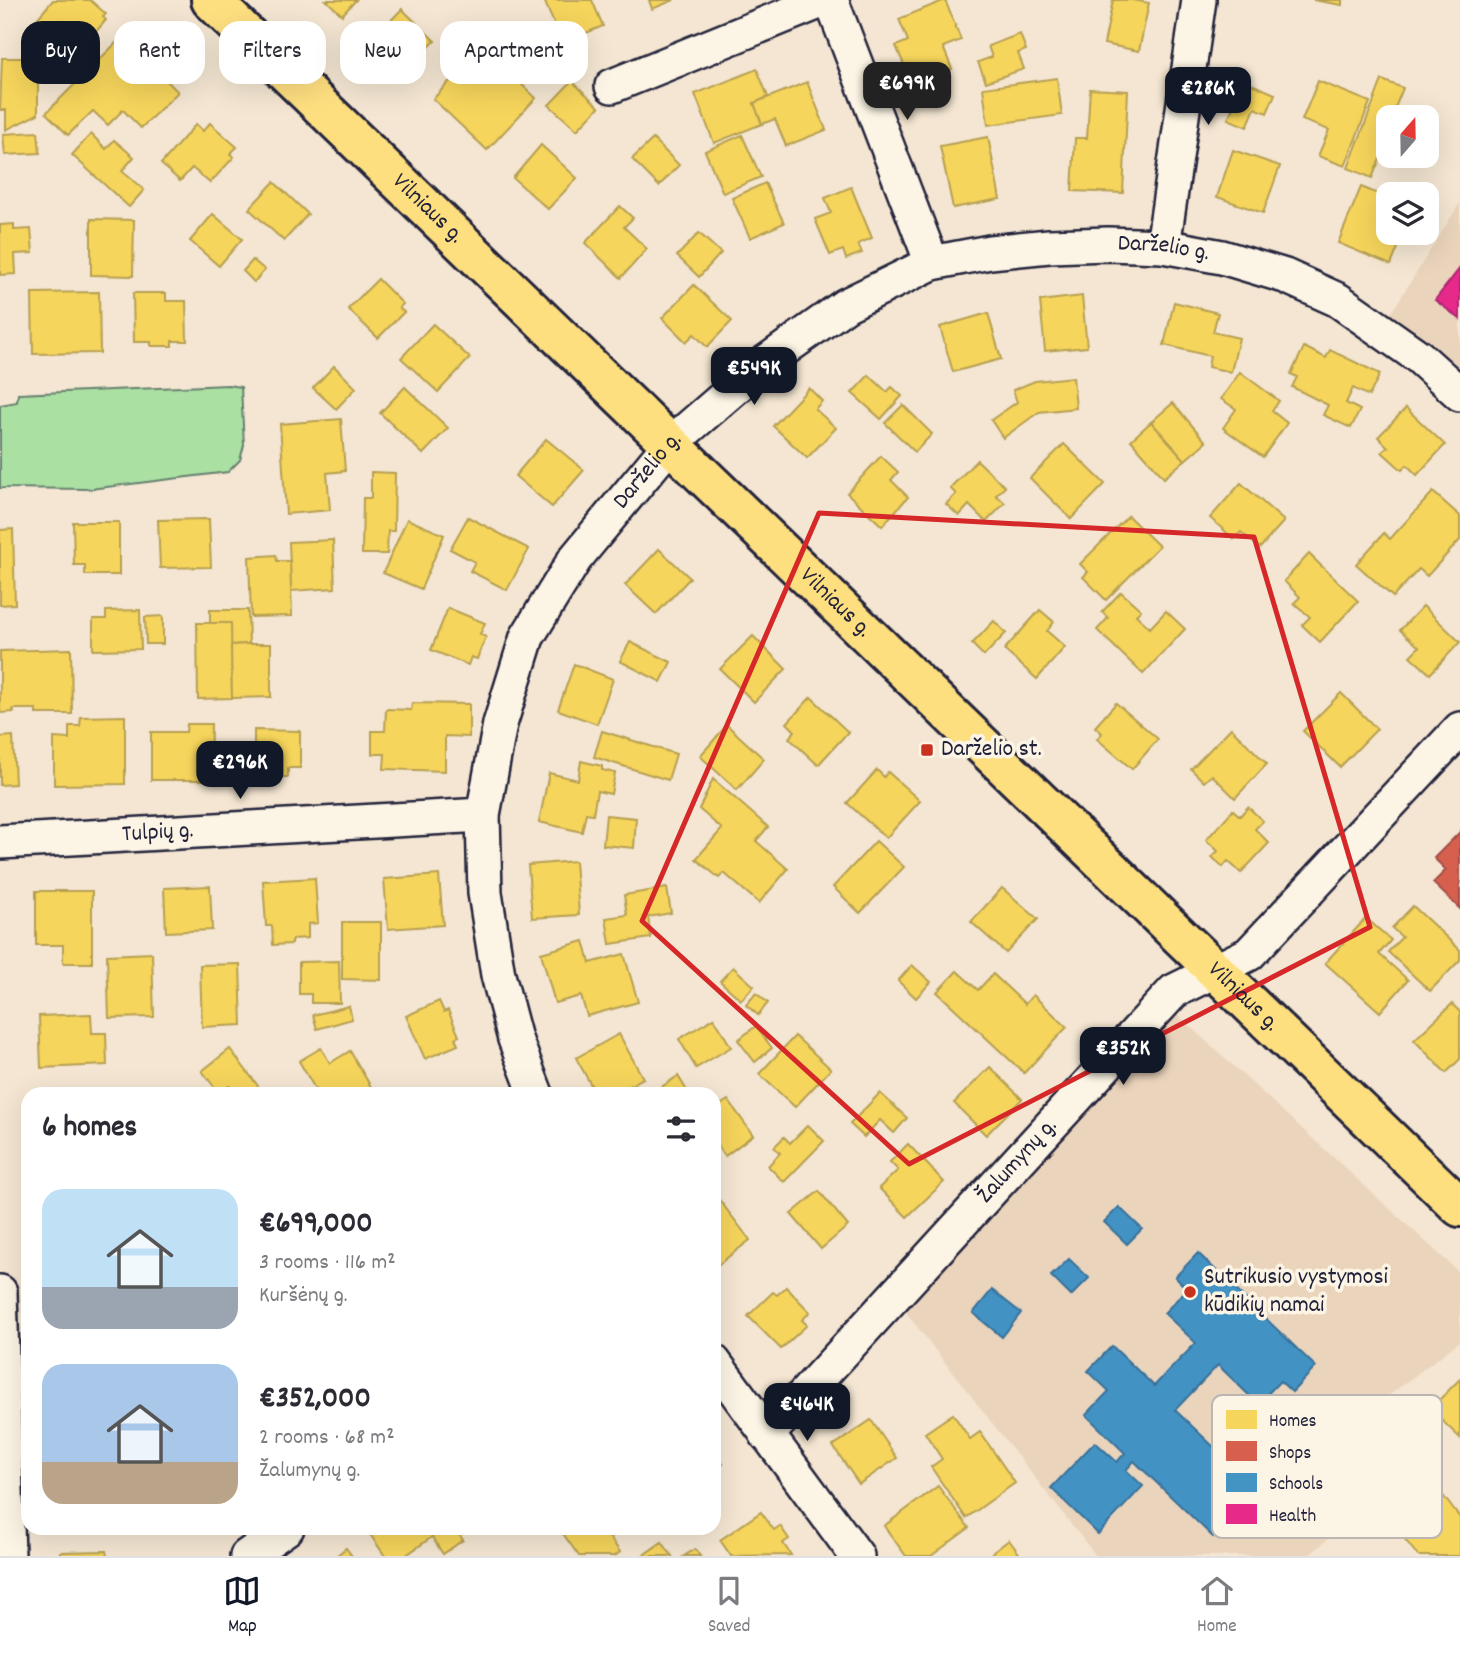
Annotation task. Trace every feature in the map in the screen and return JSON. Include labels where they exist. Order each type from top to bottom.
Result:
[{"type":"highway","name":"Vilniaus g.","points":[[211,0],[1460,1207]]},
{"type":"street","points":[[612,86],[824,0]]},
{"type":"street","points":[[831,0],[932,263]]},
{"type":"street","points":[[1163,246],[1199,0]]},
{"type":"street","name":"Darželio g.","points":[[533,1087],[515,1039],[498,975],[485,893],[483,815],[500,724],[527,637],[575,559],[670,444],[760,367],[846,305],[932,263],[990,252],[1049,246],[1163,246],[1223,257],[1285,276],[1338,300],[1419,357],[1460,394]]},
{"type":"street","name":"Žalumynų g.","points":[[767,1435],[1174,991],[1249,954],[1460,729]]},
{"type":"street","name":"Tulpių g.","points":[[0,842],[483,815]]},
{"type":"street","points":[[0,1292],[8,1556]]},
{"type":"street","points":[[721,1372],[857,1556]]},
{"type":"street","points":[[247,1556],[277,1535]]},
{"type":"highlighted area","points":[[819,513],[1254,537],[1370,927],[909,1164],[642,921]]},
{"type":"shaded area","points":[[1460,203],[1460,394],[1381,329],[1434,245],[1439,245],[1439,236]]},
{"type":"shaded area","name":"Sutrikusio vystymosi kūdikių namai","points":[[1172,1010],[1460,1273],[1460,1341],[1390,1395],[1212,1395],[1212,1538],[1329,1538],[1308,1556],[1096,1556],[904,1310]]},
{"type":"green space","points":[[228,385],[241,387],[244,445],[240,460],[228,472],[90,489],[0,488],[0,405],[17,402],[18,394]]},
{"type":"building: Homes","points":[[53,0],[90,0],[106,14],[103,17],[106,20],[100,27],[100,21],[36,20]]},
{"type":"building: Homes","points":[[326,0],[356,0],[342,15]]},
{"type":"building: Homes","points":[[544,0],[592,0],[603,26],[588,32],[588,21],[553,21]]},
{"type":"building: Homes","points":[[649,0],[674,0],[652,9]]},
{"type":"building: Homes","points":[[945,0],[961,40],[943,47],[952,69],[913,86],[896,46],[908,41],[899,19]]},
{"type":"building: Homes","points":[[1113,0],[1149,3],[1139,51],[1104,44]]},
{"type":"building: Homes","points":[[1313,0],[1342,0],[1342,5]]},
{"type":"building: Homes","points":[[402,9],[414,21],[390,21]]},
{"type":"building: Homes","points":[[426,32],[435,41],[426,50]]},
{"type":"building: Homes","points":[[1020,34],[1026,50],[1018,53],[1024,69],[986,82],[978,62],[992,57],[988,46]]},
{"type":"building: Homes","points":[[114,45],[114,84],[170,84],[178,92],[141,128],[123,110],[108,125],[93,111],[68,135],[46,113],[75,84],[100,84],[100,59]]},
{"type":"building: Homes","points":[[2,58],[21,58],[21,84],[38,84],[38,114],[6,130],[6,110],[0,110]]},
{"type":"building: Homes","points":[[757,69],[768,97],[754,103],[762,124],[714,143],[695,94]]},
{"type":"building: Homes","points":[[1226,73],[1275,94],[1267,113],[1255,108],[1247,127],[1228,119],[1236,100],[1218,92]]},
{"type":"building: Homes","points":[[1057,78],[1062,115],[988,125],[983,88]]},
{"type":"building: Homes","points":[[1382,80],[1403,88],[1396,105],[1376,105],[1376,168],[1372,178],[1348,168]]},
{"type":"building: Homes","points":[[1318,81],[1370,102],[1345,166],[1318,156],[1329,130],[1302,120]]},
{"type":"building: Homes","points":[[807,82],[826,130],[786,146],[775,119],[762,124],[754,103]]},
{"type":"building: Homes","points":[[447,84],[521,84],[536,98],[487,150],[433,99]]},
{"type":"building: Homes","points":[[569,84],[575,84],[599,107],[577,130],[549,105]]},
{"type":"building: Homes","points":[[1090,89],[1128,91],[1123,193],[1072,191],[1075,138],[1087,138]]},
{"type":"building: Homes","points":[[210,123],[237,147],[230,154],[234,157],[210,183],[192,168],[180,181],[161,164],[196,124],[203,131]]},
{"type":"building: Homes","points":[[38,132],[40,153],[5,155],[3,134]]},
{"type":"building: Homes","points":[[91,134],[106,149],[114,140],[134,157],[122,171],[144,190],[129,207],[72,155]]},
{"type":"building: Homes","points":[[742,135],[761,177],[723,193],[705,151]]},
{"type":"building: Homes","points":[[988,137],[1000,199],[953,208],[940,146]]},
{"type":"building: Homes","points":[[653,139],[679,165],[659,186],[632,159]]},
{"type":"building: Homes","points":[[541,145],[577,178],[548,209],[513,178]]},
{"type":"building: Homes","points":[[1233,150],[1280,166],[1263,213],[1217,197]]},
{"type":"building: Homes","points":[[274,182],[308,214],[284,241],[249,209]]},
{"type":"building: Homes","points":[[765,183],[784,223],[750,238],[732,198]]},
{"type":"building: Homes","points":[[851,187],[872,238],[858,244],[862,253],[846,259],[843,250],[830,255],[815,219],[831,213],[825,198]]},
{"type":"building: Homes","points":[[1361,187],[1376,193],[1376,245],[1399,245],[1391,265],[1338,243]]},
{"type":"building: Homes","points":[[620,206],[633,218],[624,227],[647,249],[621,278],[585,243]]},
{"type":"building: Homes","points":[[213,214],[242,239],[219,266],[190,241]]},
{"type":"building: Homes","points":[[91,219],[134,220],[133,276],[91,275]]},
{"type":"building: Homes","points":[[14,224],[14,230],[31,229],[33,253],[15,254],[16,274],[0,275],[0,225]]},
{"type":"building: Homes","points":[[699,233],[721,253],[699,277],[677,256]]},
{"type":"building: Homes","points":[[253,260],[265,270],[254,282],[243,271]]},
{"type":"building: Homes","points":[[378,279],[403,304],[399,308],[404,312],[378,338],[348,309]]},
{"type":"building: Homes","points":[[694,285],[732,321],[707,347],[694,334],[686,342],[662,318]]},
{"type":"building: Homes","points":[[99,292],[100,353],[33,354],[32,293]]},
{"type":"building: Homes","points":[[133,293],[166,293],[166,301],[186,301],[187,341],[172,341],[172,346],[151,346],[151,342],[134,342]]},
{"type":"building: Homes","points":[[1082,296],[1087,347],[1045,351],[1040,301]]},
{"type":"building: Homes","points":[[1174,302],[1218,313],[1213,332],[1239,338],[1231,372],[1208,367],[1210,356],[1164,345]]},
{"type":"building: Homes","points":[[988,313],[1001,359],[953,372],[940,327]]},
{"type":"building: Homes","points":[[433,324],[470,358],[438,392],[401,358]]},
{"type":"building: Homes","points":[[1304,347],[1326,358],[1330,350],[1380,374],[1369,396],[1353,388],[1346,403],[1360,410],[1351,428],[1323,415],[1328,405],[1292,387],[1297,377],[1291,374]]},
{"type":"building: Homes","points":[[334,366],[356,388],[336,409],[313,388]]},
{"type":"building: Homes","points":[[1240,372],[1279,401],[1272,411],[1287,423],[1263,457],[1223,428],[1236,409],[1221,399]]},
{"type":"building: Homes","points":[[869,375],[887,392],[892,387],[902,396],[881,419],[852,393]]},
{"type":"building: Homes","points":[[1073,377],[1076,408],[1039,412],[1003,438],[991,420],[1017,402],[1013,390],[1035,381]]},
{"type":"building: Homes","points":[[405,387],[448,428],[423,454],[380,413]]},
{"type":"building: Homes","points":[[809,388],[822,401],[815,409],[836,428],[807,458],[773,426]]},
{"type":"building: Homes","points":[[1173,403],[1206,442],[1185,460],[1151,422]]},
{"type":"building: Homes","points":[[903,405],[932,434],[915,452],[885,423]]},
{"type":"building: Homes","points":[[1406,408],[1445,445],[1417,475],[1407,465],[1402,470],[1382,452],[1388,447],[1378,437]]},
{"type":"building: Homes","points":[[341,419],[345,471],[327,473],[330,510],[286,514],[280,424]]},
{"type":"building: Homes","points":[[1151,422],[1185,460],[1164,478],[1131,440]]},
{"type":"building: Homes","points":[[546,439],[584,470],[552,507],[515,476]]},
{"type":"building: Homes","points":[[1064,444],[1105,484],[1071,519],[1030,478]]},
{"type":"building: Homes","points":[[881,456],[898,472],[891,480],[908,497],[882,526],[847,493]]},
{"type":"building: Homes","points":[[977,460],[1005,487],[996,495],[1005,503],[986,522],[969,505],[959,516],[946,504],[956,494],[950,488]]},
{"type":"building: Homes","points":[[371,472],[395,473],[394,531],[388,531],[387,554],[362,554],[363,498],[371,498]]},
{"type":"building: Homes","points":[[1241,483],[1284,521],[1260,548],[1241,532],[1234,539],[1210,518]]},
{"type":"building: Homes","points":[[1433,492],[1460,516],[1460,540],[1427,576],[1419,569],[1393,597],[1356,564],[1384,533],[1390,539]]},
{"type":"building: Homes","points":[[1128,516],[1159,546],[1106,600],[1083,577],[1088,572],[1080,564]]},
{"type":"building: Homes","points":[[468,517],[529,549],[507,590],[470,571],[475,562],[450,549]]},
{"type":"building: Homes","points":[[209,519],[211,567],[160,568],[158,520]]},
{"type":"building: Homes","points":[[407,519],[444,535],[421,589],[383,573]]},
{"type":"building: Homes","points":[[73,522],[119,522],[119,575],[85,575],[85,565],[74,565]]},
{"type":"building: Homes","points":[[13,529],[15,604],[0,605],[0,530]]},
{"type":"building: Homes","points":[[333,540],[335,588],[291,591],[289,542]]},
{"type":"building: Homes","points":[[659,549],[690,578],[656,614],[625,585]]},
{"type":"building: Homes","points":[[1309,554],[1358,601],[1320,642],[1302,625],[1310,617],[1294,603],[1300,597],[1284,581]]},
{"type":"building: Homes","points":[[276,555],[277,561],[290,561],[292,616],[251,617],[249,557]]},
{"type":"building: Homes","points":[[1121,592],[1141,610],[1136,615],[1150,628],[1166,611],[1185,629],[1143,674],[1097,630],[1108,618],[1102,612]]},
{"type":"building: Homes","points":[[1423,606],[1460,642],[1430,674],[1410,656],[1419,647],[1400,630]]},
{"type":"building: Homes","points":[[448,608],[485,623],[480,634],[486,637],[477,659],[471,657],[468,665],[431,650]]},
{"type":"building: Homes","points":[[140,610],[141,649],[93,650],[93,619],[106,619],[106,611]]},
{"type":"building: Homes","points":[[210,610],[248,610],[249,644],[231,645],[231,623],[210,623]]},
{"type":"building: Homes","points":[[1040,610],[1054,622],[1047,631],[1065,647],[1037,679],[1004,650]]},
{"type":"building: Homes","points":[[163,616],[163,644],[146,644],[145,617]]},
{"type":"building: Homes","points":[[994,621],[1006,633],[984,656],[972,644]]},
{"type":"building: Homes","points":[[197,623],[231,623],[232,698],[198,699]]},
{"type":"building: Homes","points":[[753,636],[786,669],[754,702],[720,669]]},
{"type":"building: Homes","points":[[630,642],[671,662],[661,682],[620,661]]},
{"type":"building: Homes","points":[[271,644],[271,697],[232,698],[231,645]]},
{"type":"building: Homes","points":[[71,649],[72,714],[36,714],[36,709],[13,709],[14,712],[0,713],[0,651]]},
{"type":"building: Homes","points":[[574,664],[613,679],[597,724],[558,710]]},
{"type":"building: Homes","points":[[1341,693],[1377,729],[1340,767],[1303,731]]},
{"type":"building: Homes","points":[[811,697],[848,732],[818,765],[789,738],[795,731],[787,723]]},
{"type":"building: Homes","points":[[412,703],[469,704],[469,737],[445,736],[445,771],[384,769],[385,754],[372,754],[372,731],[385,731],[386,709],[411,710]]},
{"type":"building: Homes","points":[[1116,703],[1158,739],[1132,769],[1097,739],[1102,733],[1095,727]]},
{"type":"building: Homes","points":[[125,716],[125,784],[54,785],[54,738],[69,739],[69,726],[80,726],[81,717]]},
{"type":"building: Homes","points":[[187,724],[211,724],[210,780],[151,780],[151,732],[186,732]]},
{"type":"building: Homes","points":[[727,725],[764,759],[737,790],[700,756]]},
{"type":"building: Homes","points":[[1231,728],[1267,764],[1235,798],[1212,775],[1204,782],[1191,769]]},
{"type":"building: Homes","points":[[254,730],[300,731],[300,768],[288,768],[288,777],[254,777]]},
{"type":"building: Homes","points":[[602,731],[676,754],[668,780],[594,757]]},
{"type":"building: Homes","points":[[13,736],[15,784],[0,785],[0,737]]},
{"type":"building: Homes","points":[[581,761],[602,766],[602,770],[615,773],[611,794],[597,791],[593,814],[586,813],[582,832],[539,822],[549,773],[578,780]]},
{"type":"building: Homes","points":[[877,770],[884,777],[888,772],[920,801],[886,838],[847,803]]},
{"type":"building: Homes","points":[[713,779],[768,827],[756,841],[788,869],[759,903],[724,873],[719,878],[696,859],[722,829],[699,809]]},
{"type":"building: Homes","points":[[1248,807],[1263,821],[1255,829],[1269,843],[1241,873],[1228,861],[1223,867],[1212,857],[1218,851],[1206,840],[1233,810],[1240,816]]},
{"type":"building: Homes","points":[[606,815],[636,818],[634,848],[603,845]]},
{"type":"building: Homes","points":[[876,841],[904,867],[860,913],[833,887]]},
{"type":"building: Homes","points":[[575,861],[579,915],[532,918],[528,865]]},
{"type":"building: Homes","points":[[439,875],[443,925],[388,929],[384,879]]},
{"type":"building: Homes","points":[[315,878],[318,923],[308,924],[308,938],[292,939],[292,944],[273,945],[272,926],[266,926],[263,881]]},
{"type":"building: Homes","points":[[210,886],[212,930],[166,932],[164,888]]},
{"type":"building: Homes","points":[[667,888],[671,913],[648,917],[651,938],[610,944],[606,918],[627,915],[624,895]]},
{"type":"building: Homes","points":[[1002,888],[1038,919],[1006,953],[971,922]]},
{"type":"building: Homes","points":[[36,891],[92,891],[92,963],[63,963],[63,945],[36,945]]},
{"type":"building: Homes","points":[[1413,906],[1460,950],[1460,960],[1430,991],[1388,952],[1402,937],[1392,928]]},
{"type":"building: Homes","points":[[1366,918],[1391,940],[1379,954],[1408,980],[1380,1012],[1325,963]]},
{"type":"building: Homes","points":[[342,922],[381,922],[381,980],[342,979]]},
{"type":"building: Homes","points":[[584,941],[590,963],[624,954],[638,1002],[587,1016],[581,996],[555,1003],[541,953]]},
{"type":"building: Homes","points":[[152,953],[154,1017],[109,1018],[107,955]]},
{"type":"building: Homes","points":[[339,961],[340,1003],[311,1003],[311,994],[299,994],[299,962]]},
{"type":"building: Homes","points":[[240,964],[242,1025],[202,1027],[200,965]]},
{"type":"building: Homes","points":[[912,965],[931,982],[916,998],[898,981]]},
{"type":"building: Homes","points":[[733,967],[754,986],[741,1000],[720,981]]},
{"type":"building: Homes","points":[[957,971],[978,990],[993,974],[1025,1004],[1033,995],[1067,1027],[1024,1073],[937,992]]},
{"type":"building: Homes","points":[[756,993],[768,1003],[758,1015],[746,1005]]},
{"type":"building: Homes","points":[[439,1001],[444,1012],[448,1010],[459,1036],[455,1038],[458,1045],[425,1059],[406,1016]]},
{"type":"building: Homes","points":[[1452,1004],[1460,1012],[1460,1059],[1446,1073],[1414,1040]]},
{"type":"building: Homes","points":[[349,1006],[352,1019],[317,1029],[313,1015]]},
{"type":"building: Homes","points":[[91,1014],[92,1033],[106,1033],[107,1065],[41,1068],[39,1016]]},
{"type":"building: Homes","points":[[714,1018],[731,1047],[696,1068],[679,1039]]},
{"type":"building: Homes","points":[[756,1026],[772,1048],[755,1062],[738,1040]]},
{"type":"building: Homes","points":[[619,1034],[643,1078],[627,1087],[592,1087],[576,1058]]},
{"type":"building: Homes","points":[[795,1036],[831,1069],[795,1107],[759,1074]]},
{"type":"building: Homes","points":[[321,1048],[330,1063],[350,1051],[371,1087],[314,1087],[299,1061]]},
{"type":"building: Homes","points":[[230,1049],[259,1087],[214,1087],[202,1071]]},
{"type":"building: Homes","points":[[990,1067],[1022,1099],[986,1135],[954,1103]]},
{"type":"building: Homes","points":[[678,1076],[685,1087],[662,1087]]},
{"type":"building: Homes","points":[[880,1093],[907,1118],[894,1133],[880,1120],[864,1137],[850,1124]]},
{"type":"building: Homes","points":[[728,1100],[753,1135],[725,1156],[721,1151],[721,1104]]},
{"type":"building: Homes","points":[[808,1125],[824,1141],[784,1182],[768,1166],[780,1153],[774,1147],[784,1137],[790,1143]]},
{"type":"building: Homes","points":[[908,1144],[944,1182],[907,1217],[879,1188],[898,1170],[890,1162]]},
{"type":"building: Homes","points":[[819,1191],[848,1226],[821,1249],[791,1214]]},
{"type":"building: Homes","points":[[721,1202],[750,1240],[721,1263]]},
{"type":"building: Homes","points":[[786,1287],[810,1312],[802,1320],[807,1325],[781,1349],[748,1316],[773,1292],[777,1295]]},
{"type":"building: Homes","points":[[1460,1379],[1460,1438],[1442,1421],[1442,1397]]},
{"type":"building: Homes","points":[[953,1414],[970,1439],[980,1432],[1015,1483],[966,1518],[931,1467],[942,1459],[925,1433]]},
{"type":"building: Homes","points":[[871,1420],[897,1458],[859,1484],[833,1446]]},
{"type":"building: Homes","points":[[938,1486],[969,1528],[931,1556],[906,1556],[884,1526]]},
{"type":"building: Homes","points":[[1442,1494],[1460,1518],[1460,1556],[1418,1556],[1404,1538],[1442,1538]]},
{"type":"building: Homes","points":[[761,1512],[774,1530],[780,1526],[789,1539],[783,1543],[791,1555],[731,1556],[720,1540]]},
{"type":"building: Homes","points":[[370,1535],[460,1535],[463,1540],[443,1554],[432,1537],[405,1556],[385,1556]]},
{"type":"building: Homes","points":[[564,1535],[608,1535],[620,1552],[615,1556],[579,1556]]},
{"type":"building: Homes","points":[[1009,1540],[1021,1556],[988,1556]]},
{"type":"building: Homes","points":[[662,1542],[672,1556],[642,1556]]},
{"type":"building: Homes","points":[[346,1548],[352,1556],[336,1556]]},
{"type":"building: Homes","points":[[695,1549],[700,1556],[684,1556]]},
{"type":"building: Homes","points":[[106,1551],[107,1556],[60,1556],[60,1552]]},
{"type":"building: Shops","points":[[1460,832],[1460,909],[1433,883],[1446,870],[1434,858]]},
{"type":"building: Schools","points":[[1119,1207],[1142,1229],[1127,1244],[1104,1222]]},
{"type":"building: Schools","points":[[1198,1253],[1316,1367],[1292,1392],[1280,1381],[1267,1395],[1249,1395],[1218,1365],[1175,1410],[1212,1445],[1212,1536],[1134,1461],[1126,1470],[1143,1486],[1098,1534],[1051,1488],[1095,1442],[1117,1462],[1125,1453],[1086,1415],[1109,1391],[1088,1371],[1112,1346],[1154,1386],[1196,1343],[1164,1313],[1187,1289],[1175,1277]]},
{"type":"building: Schools","points":[[1069,1259],[1089,1278],[1071,1296],[1051,1276]]},
{"type":"building: Schools","points":[[992,1290],[1021,1313],[1002,1337],[973,1313]]},
{"type":"building: Health","points":[[1460,268],[1460,319],[1435,300]]},
{"type":"place","name":"Darželio st.","points":[[927,750]]},
{"type":"place","name":"Sutrikusio vystymosi kūdikių namai","points":[[1190,1292]]}]
